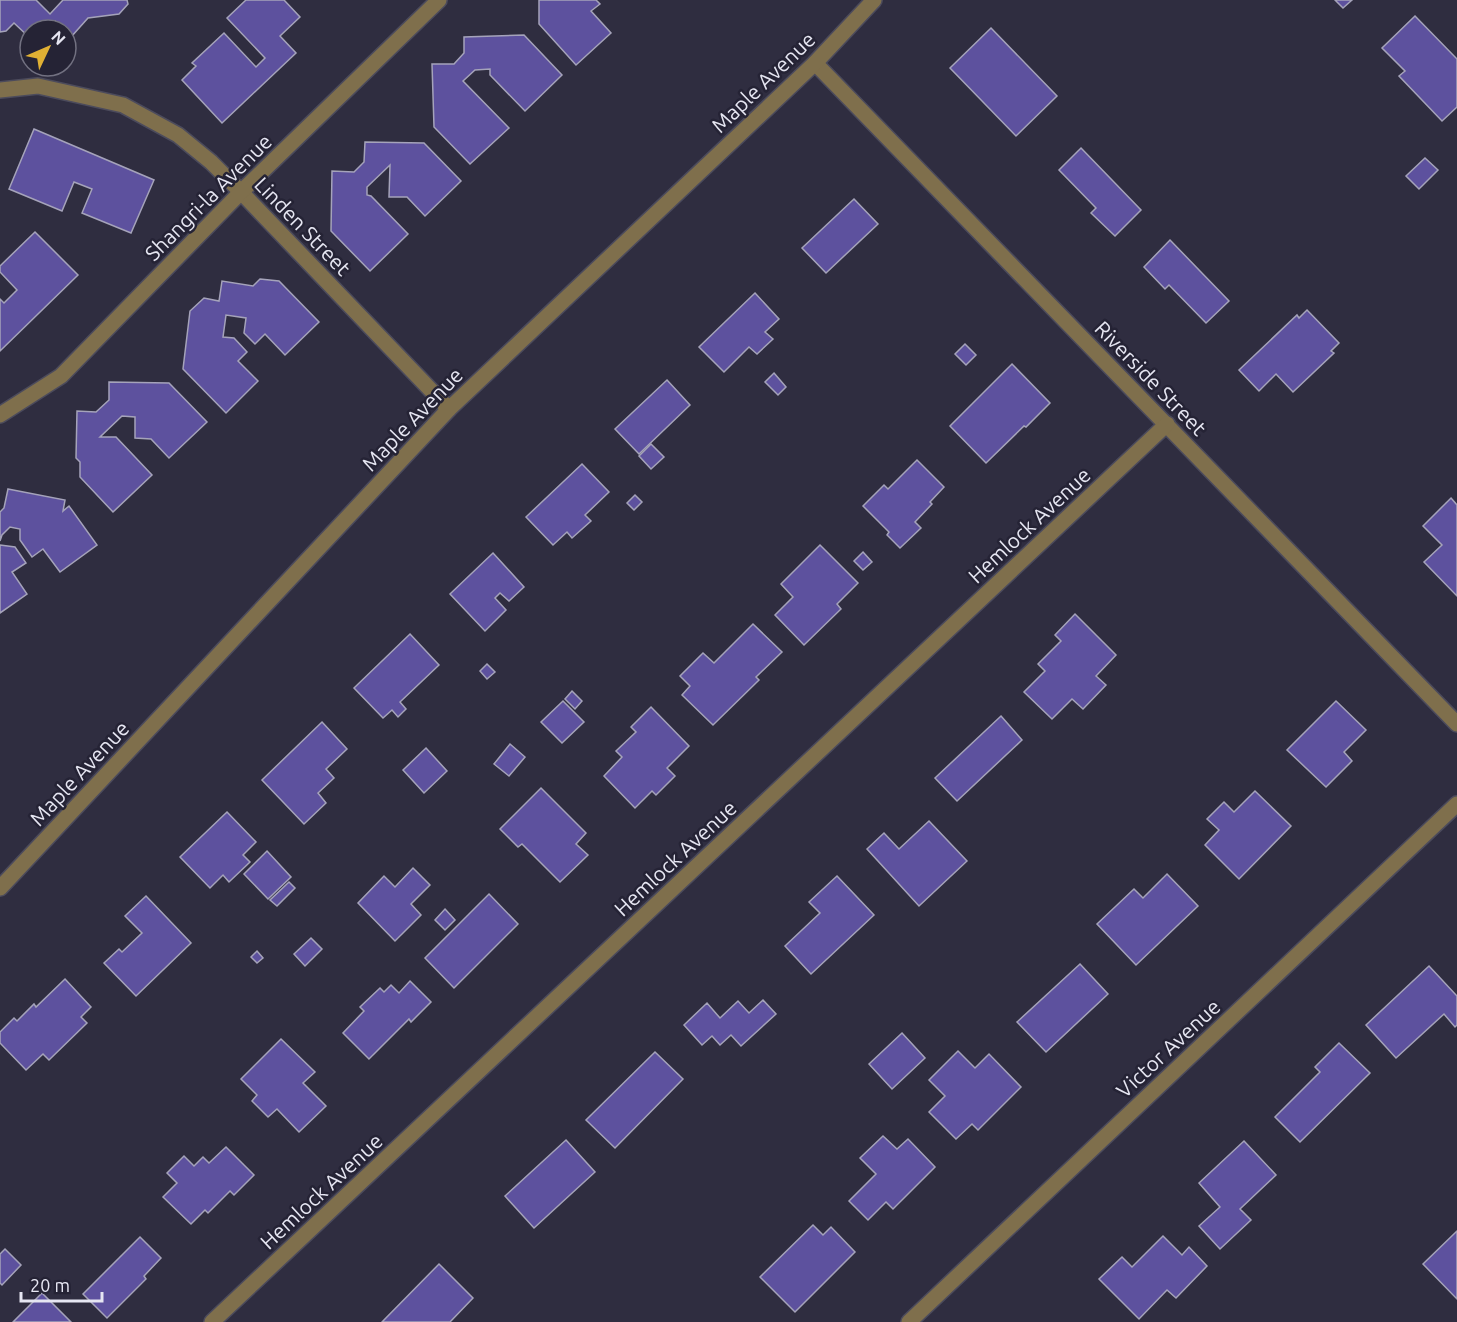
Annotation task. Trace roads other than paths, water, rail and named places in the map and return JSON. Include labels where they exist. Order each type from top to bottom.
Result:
[{"type":"street","name":"Shangri-la Avenue","points":[[0,415],[61,376],[241,192],[439,0]]},
{"type":"street","name":"Maple Avenue","points":[[0,888],[449,409],[814,63],[874,0]]},
{"type":"street","name":"Riverside Street","points":[[814,63],[1457,723]]},
{"type":"street","name":"Linden Street","points":[[0,90],[38,86],[123,105],[178,135],[211,162],[241,192],[449,409]]},
{"type":"street","name":"Hemlock Avenue","points":[[212,1322],[1167,424]]},
{"type":"street","name":"Victor Avenue","points":[[909,1322],[1457,804]]}]
